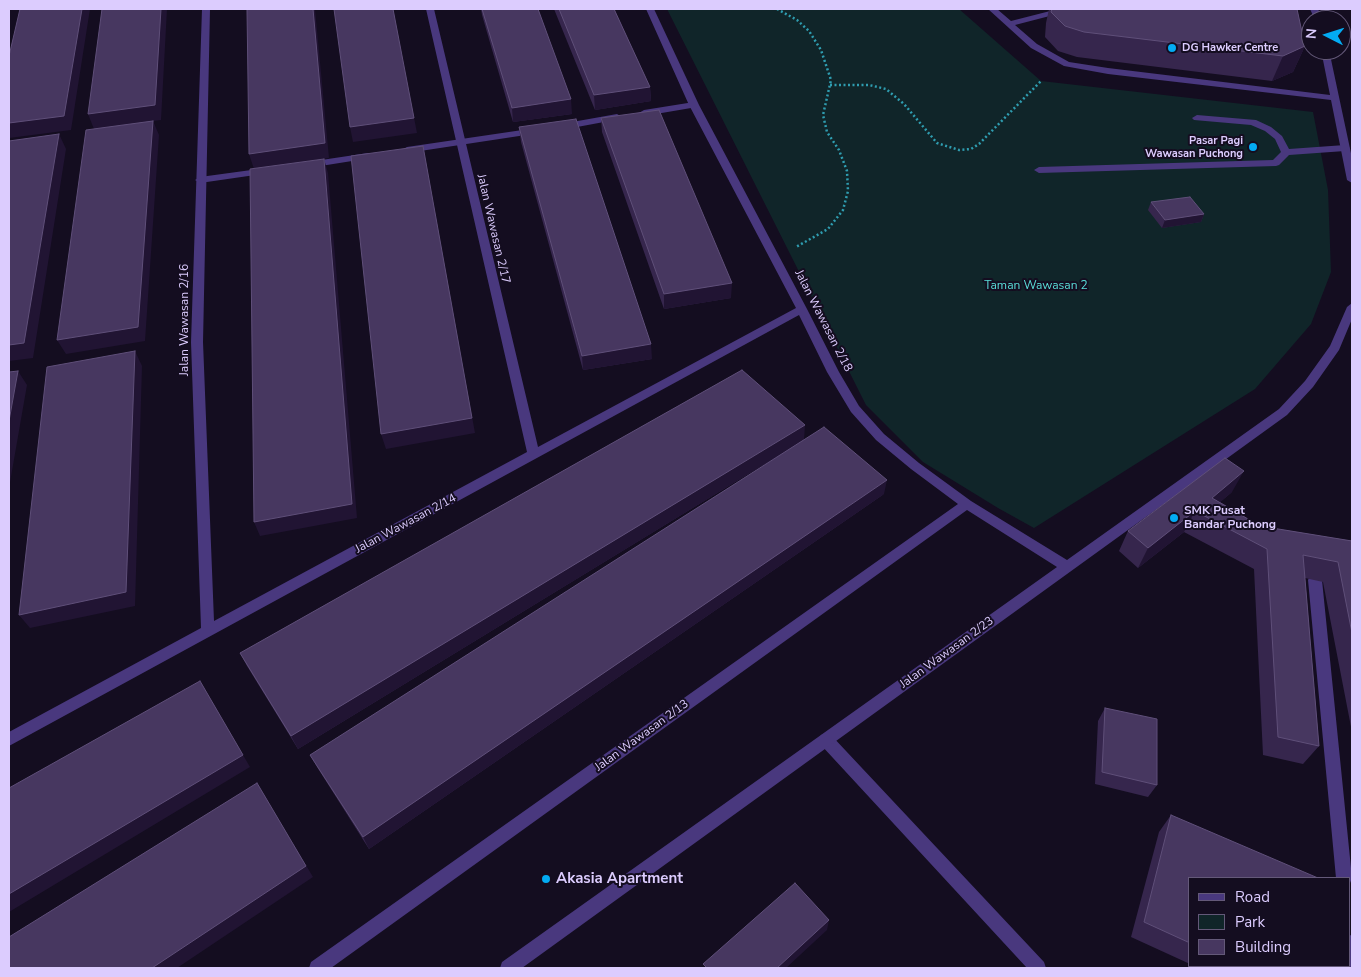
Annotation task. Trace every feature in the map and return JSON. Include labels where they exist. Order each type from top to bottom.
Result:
[{"type":"street","name":"Jalan Wawasan 2/16","points":[[206,9],[197,342],[208,632]]},
{"type":"street","name":"Jalan Wawasan 2/17","points":[[430,9],[534,455]]},
{"type":"street","name":"Jalan Wawasan 2/18","points":[[650,9],[694,105],[802,309],[833,372],[855,409],[880,437],[915,466],[967,504],[1066,566]]},
{"type":"street","points":[[992,9],[1034,46],[1067,64],[1334,98]]},
{"type":"street","points":[[1010,24],[1049,11],[1066,9]]},
{"type":"street","points":[[1327,60],[1352,180]]},
{"type":"street","points":[[393,152],[694,105]]},
{"type":"street","points":[[1197,118],[1253,122],[1268,129],[1279,138],[1286,152]]},
{"type":"street","points":[[1039,170],[1276,164],[1286,152],[1345,148]]},
{"type":"street","points":[[297,166],[374,155]]},
{"type":"street","points":[[200,180],[277,169]]},
{"type":"street","name":"Jalan Wawasan 2/23","points":[[508,968],[1282,412],[1309,384],[1335,347],[1352,307]]},
{"type":"street","name":"Jalan Wawasan 2/14","points":[[9,740],[802,309]]},
{"type":"street","name":"Jalan Wawasan 2/13","points":[[316,968],[967,504]]},
{"type":"street","points":[[1315,580],[1344,877]]},
{"type":"street","points":[[826,740],[1038,968]]},
{"type":"street","points":[[1351,956],[1352,968]]},
{"type":"path","points":[[777,9],[797,20],[809,31],[821,50],[831,80],[823,115],[827,132],[839,150],[847,171],[848,191],[843,210],[828,229],[796,247]]},
{"type":"path","points":[[830,85],[869,85],[886,89],[904,104],[937,143],[959,150],[971,148],[979,144],[1041,81]]},
{"type":"green space","name":"Taman Wawasan 2","points":[[667,9],[959,9],[1041,81],[1313,112],[1328,190],[1331,272],[1311,324],[1255,389],[1034,528],[923,462],[866,405]]},
{"type":"building","points":[[20,9],[82,9],[64,116],[9,123],[9,56]]},
{"type":"building","points":[[102,9],[161,9],[155,105],[88,114]]},
{"type":"building","points":[[247,9],[313,9],[325,143],[249,154]]},
{"type":"building","points":[[334,9],[393,9],[414,118],[350,127]]},
{"type":"building","points":[[482,9],[538,9],[571,99],[512,108]]},
{"type":"building","points":[[559,9],[614,9],[650,87],[594,95]]},
{"type":"building","points":[[1052,9],[1297,9],[1301,28],[1301,48],[1283,56],[1084,32],[1065,26],[1051,12]]},
{"type":"building","points":[[659,110],[732,283],[664,294],[601,118]]},
{"type":"building","points":[[576,119],[651,344],[582,356],[519,127]]},
{"type":"building","points":[[153,121],[138,327],[57,340],[86,130]]},
{"type":"building","points":[[59,134],[24,343],[9,345],[9,141]]},
{"type":"building","points":[[423,146],[472,418],[381,434],[351,156]]},
{"type":"building","points":[[324,159],[352,504],[254,522],[250,169]]},
{"type":"building","points":[[1190,197],[1204,214],[1165,220],[1151,202]]},
{"type":"building","points":[[135,351],[126,592],[19,615],[47,367]]},
{"type":"building","points":[[742,370],[805,425],[291,736],[240,653]]},
{"type":"building","points":[[18,371],[9,421],[9,372]]},
{"type":"building","points":[[824,427],[887,480],[363,837],[310,755]]},
{"type":"building","points":[[1225,458],[1244,471],[1212,498],[1260,526],[1352,541],[1352,633],[1338,562],[1303,555],[1319,746],[1278,737],[1267,549],[1195,511],[1148,548],[1128,531]]},
{"type":"building","points":[[200,681],[243,755],[9,894],[9,788]]},
{"type":"building","points":[[1105,708],[1157,719],[1157,785],[1102,772]]},
{"type":"building","points":[[257,783],[306,866],[152,968],[9,968],[9,937]]},
{"type":"building","points":[[1171,815],[1316,877],[1188,877],[1188,942],[1144,922]]},
{"type":"building","points":[[795,883],[829,920],[777,968],[707,968],[703,964]]},
{"type":"building","points":[[1241,967],[1306,967],[1306,968]]},
{"type":"place","name":"DG Hawker Centre","points":[[1172,48]]},
{"type":"place","name":"Pasar Pagi Wawasan Puchong","points":[[1253,147]]},
{"type":"place","name":"SMK Pusat Bandar Puchong","points":[[1174,518]]},
{"type":"place","name":"Akasia Apartment","points":[[546,879]]}]
